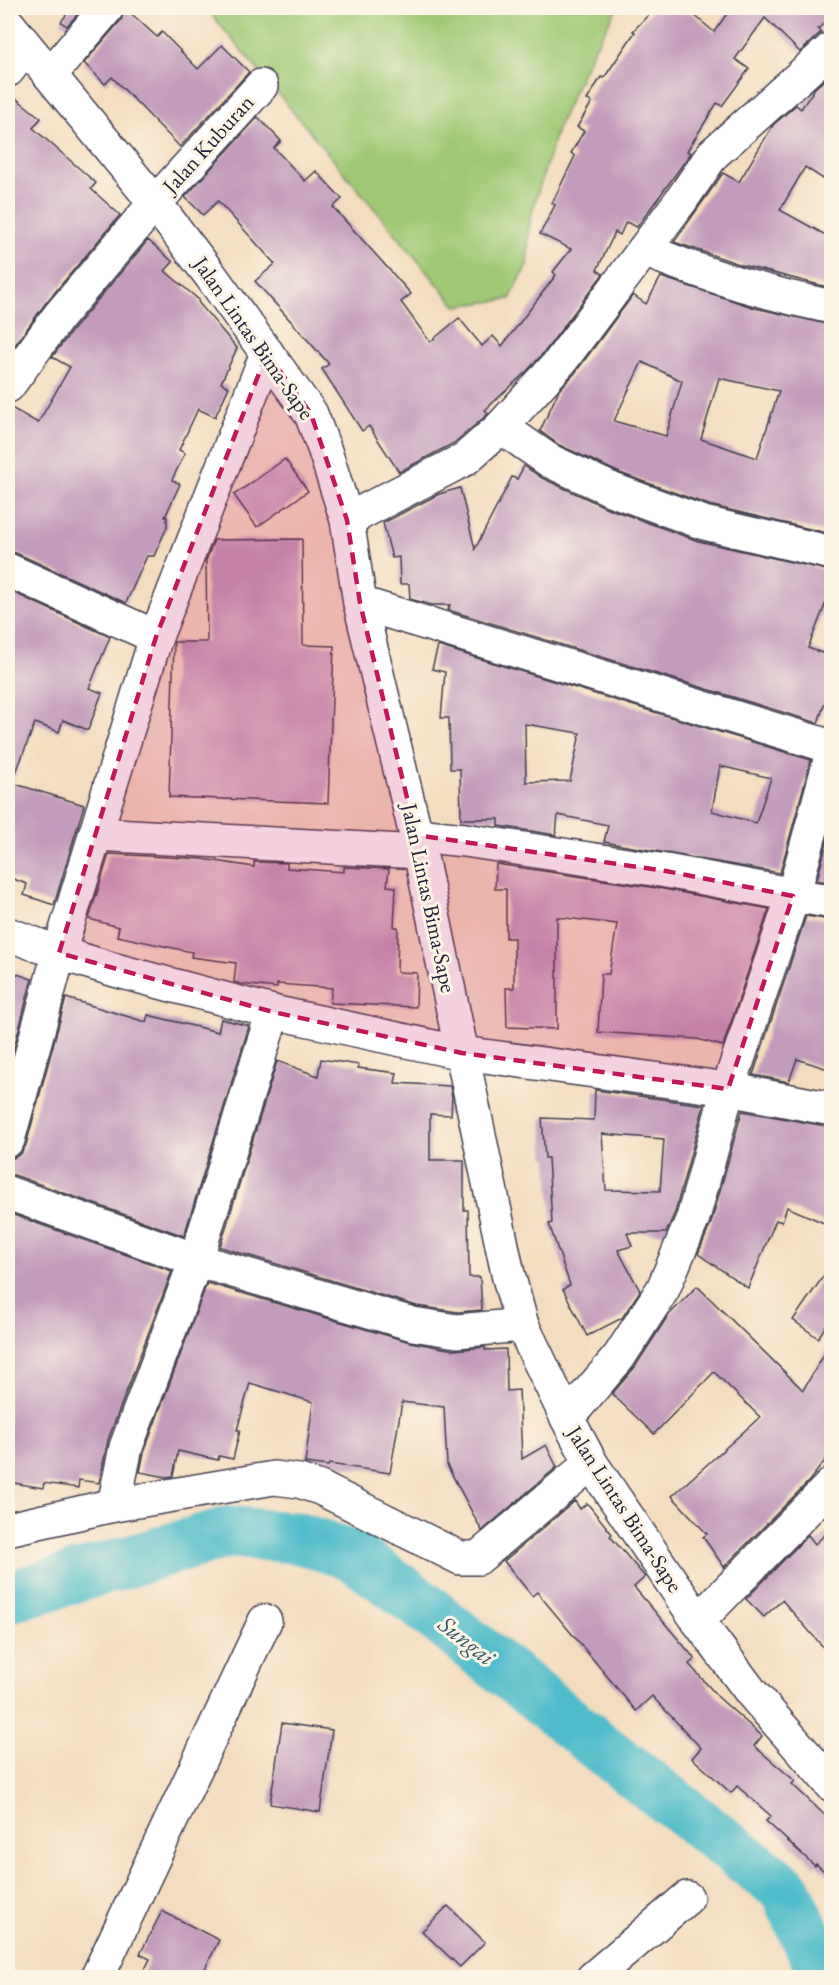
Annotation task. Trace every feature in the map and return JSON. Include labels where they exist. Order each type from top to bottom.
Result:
[{"type":"main road","points":[[50,75],[107,8]]},
{"type":"main road","name":"Jalan Lintas Bima-Sape","points":[[14,47],[50,75],[154,203],[311,414],[326,451],[347,520],[360,603],[418,843],[508,1274],[522,1325],[591,1464],[698,1621],[751,1692],[831,1785]]},
{"type":"main road","points":[[347,520],[465,459],[501,427],[560,362],[713,154],[831,48]]},
{"type":"main road","name":"Jalan Kuburan","points":[[8,386],[59,316],[154,203],[261,86]]},
{"type":"main road","points":[[644,250],[692,270],[730,282],[831,307]]},
{"type":"main road","points":[[8,1140],[59,953],[156,637],[267,354]]},
{"type":"main road","points":[[501,427],[550,461],[613,490],[704,523],[831,553]]},
{"type":"main road","points":[[8,570],[156,637]]},
{"type":"main road","points":[[360,603],[831,747]]},
{"type":"main road","points":[[567,1418],[619,1358],[663,1289],[693,1218],[728,1089],[793,896],[831,753]]},
{"type":"main road","points":[[95,834],[418,843],[465,840],[666,871],[831,902]]},
{"type":"main road","points":[[8,934],[59,953],[273,1012],[462,1053],[728,1089],[831,1109]]},
{"type":"main road","points":[[114,1505],[126,1448],[196,1260],[273,1012]]},
{"type":"main road","points":[[8,1193],[196,1260],[413,1324],[457,1331],[522,1325]]},
{"type":"main road","points":[[8,1529],[114,1505],[274,1478],[299,1481],[320,1488],[460,1558],[478,1558],[591,1464]]},
{"type":"main road","points":[[698,1621],[831,1484]]},
{"type":"main road","points":[[97,1977],[265,1621]]},
{"type":"main road","points":[[593,1977],[687,1898]]},
{"type":"highlighted area","points":[[267,353],[311,414],[347,520],[360,603],[416,835],[666,871],[793,896],[728,1089],[462,1053],[273,1012],[59,953],[156,637]]},
{"type":"green space","points":[[206,8],[617,8],[590,56],[557,129],[530,219],[527,265],[510,299],[456,306]]},
{"type":"building","points":[[71,8],[83,8],[67,26],[61,22]]},
{"type":"building","points":[[125,8],[157,37],[162,32],[198,69],[222,45],[249,72],[180,147],[112,77],[105,84],[84,63],[121,20]]},
{"type":"building","points":[[655,8],[686,8],[714,32],[731,8],[831,8],[831,17],[818,29],[821,32],[800,52],[765,18],[735,59],[749,69],[722,106],[717,103],[687,151],[691,153],[637,227],[626,222],[620,235],[615,232],[597,270],[603,274],[546,350],[485,410],[488,414],[454,443],[399,472],[369,426],[362,431],[322,369],[329,364],[255,281],[275,264],[218,201],[203,215],[185,197],[258,117],[281,141],[274,148],[305,181],[316,171],[342,199],[333,207],[411,294],[401,302],[430,342],[459,318],[482,346],[493,336],[502,346],[556,275],[553,272],[571,249],[540,234],[555,205],[552,203],[575,156],[571,153],[584,131],[577,127],[592,102],[587,100],[601,77],[604,78],[635,32],[633,31]]},
{"type":"building","points":[[831,74],[831,184],[805,167],[780,210],[831,238],[831,288],[742,265],[674,242],[723,173],[739,182],[773,125],[796,105],[801,109],[815,88]]},
{"type":"building","points":[[8,92],[41,118],[33,128],[96,183],[91,189],[120,215],[45,304],[8,355]]},
{"type":"building","points":[[148,240],[173,262],[165,271],[199,300],[198,302],[237,348],[221,383],[229,387],[215,417],[198,409],[179,450],[185,453],[172,480],[180,484],[165,517],[167,517],[167,527],[154,556],[147,556],[126,603],[8,551],[8,406],[38,423],[70,367],[52,357]]},
{"type":"building","points":[[661,277],[755,308],[831,325],[831,534],[709,505],[620,473],[559,445],[540,431],[559,390],[575,373],[633,295],[646,304]],"holes":[[[642,362],[682,381],[666,436],[614,421]],[[719,378],[779,391],[757,458],[701,439]]]},
{"type":"building","points":[[285,459],[308,491],[257,527],[234,495]]},
{"type":"building","points":[[524,466],[542,478],[605,507],[698,541],[831,571],[831,590],[808,648],[831,656],[831,698],[827,696],[818,723],[448,610],[450,605],[432,605],[410,599],[409,584],[400,584],[399,557],[392,558],[383,523],[439,494],[460,488],[475,549],[512,477],[517,479]]},
{"type":"building","points":[[302,539],[303,645],[334,646],[328,803],[169,797],[174,642],[207,642],[206,561],[214,540]]},
{"type":"building","points":[[8,590],[110,637],[89,688],[102,693],[88,730],[63,720],[59,732],[35,723],[12,783],[84,805],[54,905],[24,895],[27,884],[8,877]]},
{"type":"building","points":[[438,646],[811,760],[780,873],[604,842],[608,825],[558,815],[556,835],[499,826],[499,819],[461,819],[460,769],[450,769],[449,718],[441,718],[445,672],[432,669]],"holes":[[[525,724],[580,733],[570,781],[526,782]],[[720,766],[771,778],[756,823],[712,811]]]},
{"type":"building","points":[[831,826],[831,883],[817,880]]},
{"type":"building","points":[[109,854],[203,859],[254,867],[254,862],[287,863],[287,868],[344,872],[344,867],[389,869],[387,886],[396,887],[394,927],[398,927],[397,972],[417,973],[416,1007],[330,1003],[332,988],[277,984],[277,988],[241,984],[234,982],[236,963],[191,957],[192,952],[117,936],[119,927],[89,919]]},
{"type":"building","points":[[496,864],[663,889],[769,909],[723,1046],[697,1039],[598,1032],[601,974],[609,974],[617,924],[557,917],[557,1029],[507,1027],[506,988],[514,988],[514,938],[506,938],[506,889],[495,889]]},
{"type":"building","points":[[806,916],[831,920],[831,1070],[797,1059],[789,1082],[753,1075]]},
{"type":"building","points":[[8,971],[32,979],[8,1071]]},
{"type":"building","points":[[66,998],[146,1022],[148,1015],[218,1032],[221,1019],[249,1026],[184,1236],[14,1175],[8,1175],[8,1158],[21,1154],[26,1145]]},
{"type":"building","points":[[321,1059],[359,1065],[358,1068],[397,1073],[395,1083],[450,1086],[451,1115],[430,1114],[430,1160],[464,1160],[464,1210],[468,1210],[469,1277],[480,1277],[482,1310],[458,1312],[417,1306],[220,1247],[277,1061],[318,1076]]},
{"type":"building","points":[[595,1090],[704,1105],[675,1212],[666,1233],[627,1233],[632,1246],[618,1250],[640,1291],[622,1318],[587,1336],[563,1289],[570,1285],[549,1224],[552,1223],[548,1158],[545,1158],[542,1118],[594,1120]],"holes":[[[602,1134],[664,1139],[660,1191],[606,1190]]]},
{"type":"building","points":[[742,1111],[831,1127],[831,1226],[787,1207],[782,1222],[776,1220],[748,1288],[698,1254],[711,1223]]},
{"type":"building","points":[[8,1213],[172,1271],[108,1440],[99,1483],[79,1480],[78,1488],[44,1483],[43,1488],[8,1482]]},
{"type":"building","points":[[831,1265],[831,1318],[818,1338],[793,1320]]},
{"type":"building","points":[[207,1283],[410,1342],[454,1350],[485,1347],[485,1350],[506,1349],[507,1391],[519,1390],[522,1459],[546,1445],[557,1467],[482,1531],[447,1465],[444,1407],[402,1402],[390,1473],[329,1464],[328,1466],[305,1463],[313,1402],[250,1383],[237,1430],[240,1430],[233,1459],[219,1456],[218,1460],[178,1451],[173,1476],[166,1477],[140,1472],[144,1452]]},
{"type":"building","points":[[697,1286],[803,1390],[831,1343],[831,1453],[809,1481],[724,1567],[703,1537],[707,1534],[672,1496],[760,1417],[714,1372],[654,1434],[612,1394],[635,1367],[667,1317]]},
{"type":"building","points":[[575,1501],[580,1509],[587,1503],[612,1534],[610,1536],[645,1577],[634,1587],[695,1659],[689,1664],[719,1698],[762,1736],[754,1746],[795,1781],[792,1784],[831,1821],[831,1877],[816,1864],[815,1866],[766,1821],[771,1816],[737,1786],[731,1793],[692,1758],[701,1748],[652,1696],[636,1711],[537,1592],[532,1596],[504,1561]]},
{"type":"building","points":[[831,1529],[831,1656],[782,1600],[764,1617],[746,1599],[808,1535],[815,1544]]},
{"type":"building","points":[[282,1723],[332,1730],[320,1812],[270,1804]]},
{"type":"building","points":[[448,1906],[485,1942],[460,1967],[422,1931]]},
{"type":"building","points":[[162,1911],[219,1940],[201,1977],[141,1977],[150,1959],[140,1954]]},
{"type":"waterway","name":"Sungai","points":[[8,1597],[229,1532],[298,1538],[352,1555],[414,1599],[605,1751],[786,1890],[820,1967],[821,1978]]}]
